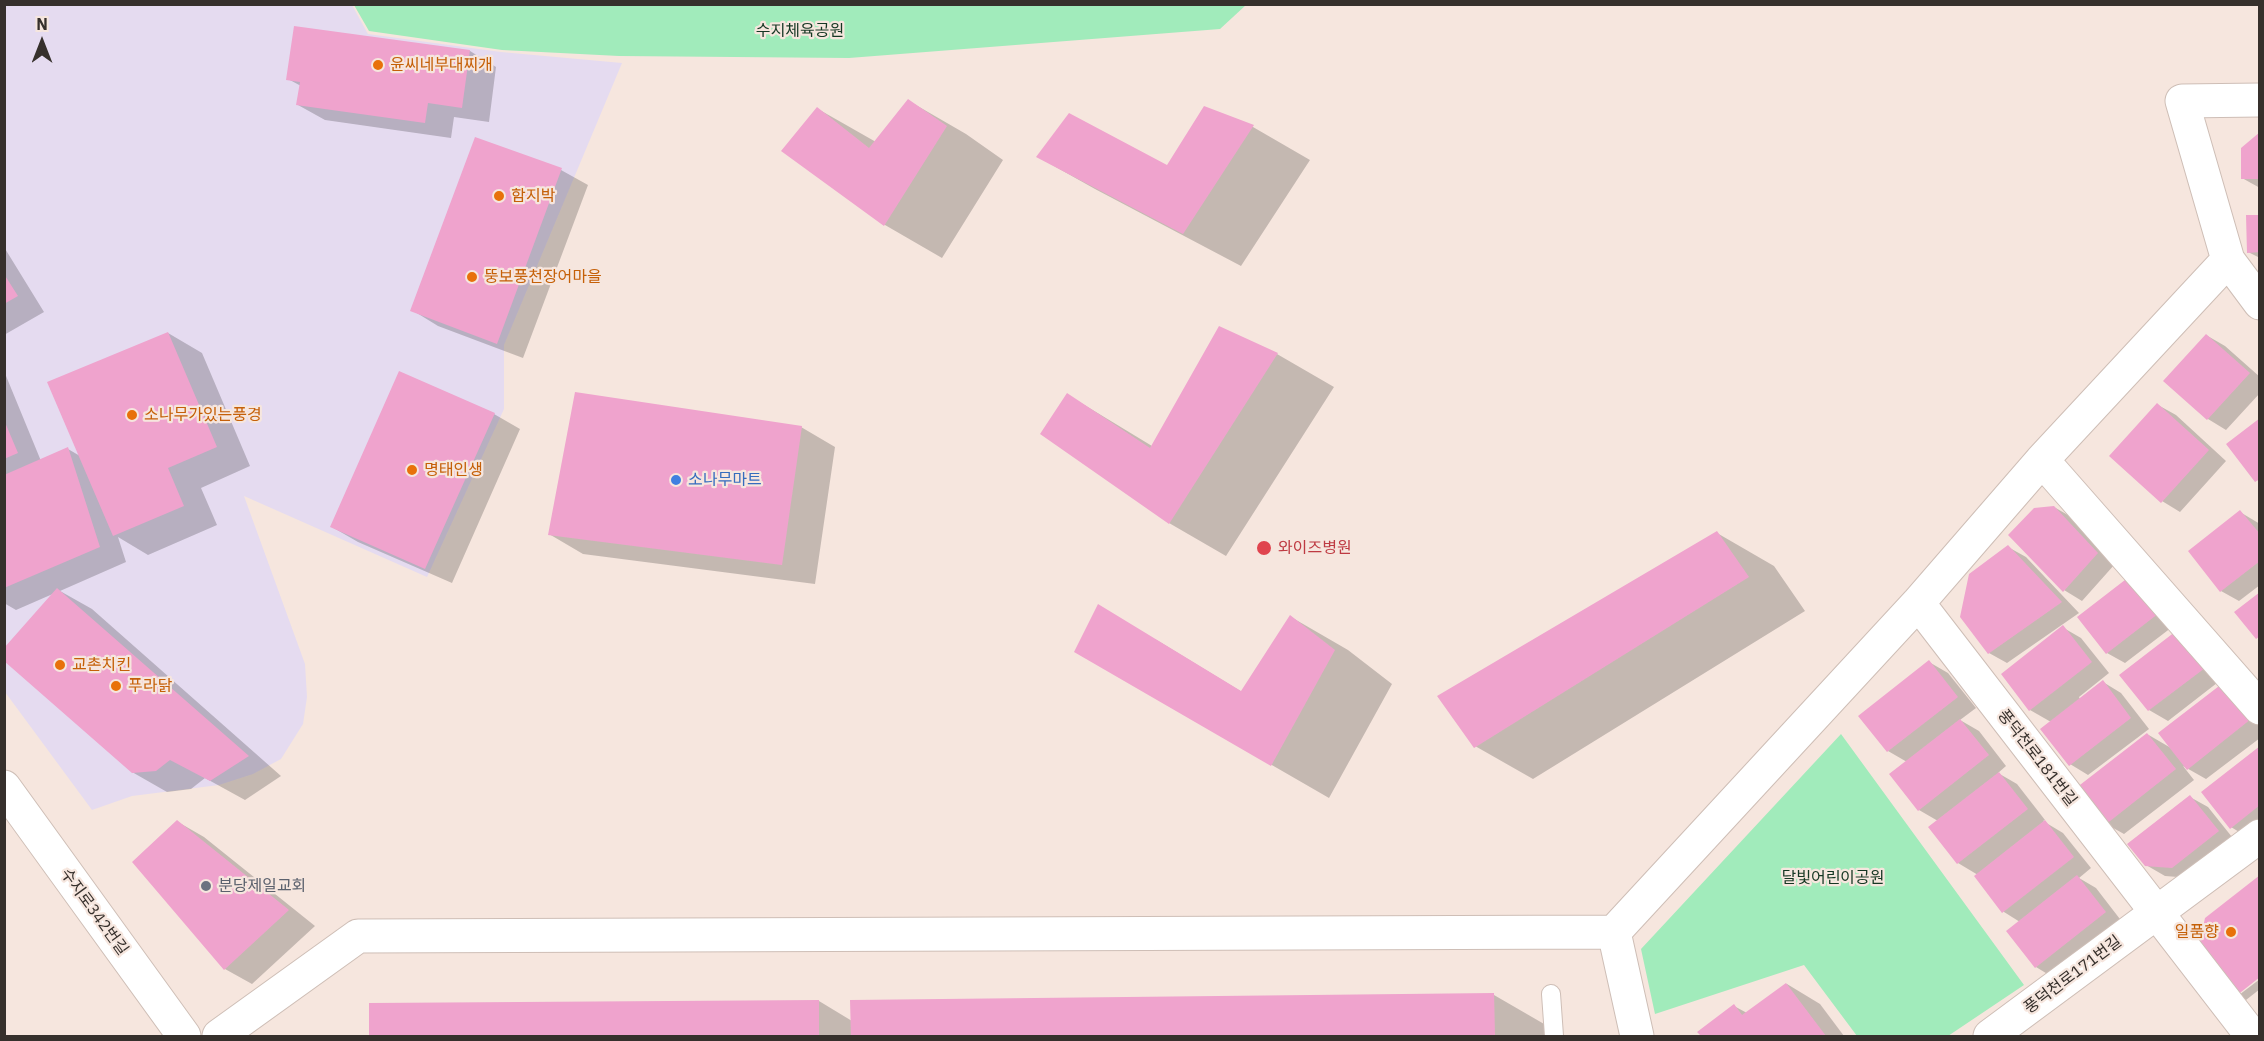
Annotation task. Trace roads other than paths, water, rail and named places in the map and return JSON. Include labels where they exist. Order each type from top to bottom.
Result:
[{"type":"street","points":[[2259,100],[2182,101],[2228,260],[2259,303]]},
{"type":"street","points":[[219,1036],[358,936],[1614,932],[1918,603],[2042,460],[2228,260]]},
{"type":"street","points":[[2042,460],[2259,708]]},
{"type":"street","name":"풍덕천로181번길","points":[[1918,603],[2252,1036]]},
{"type":"street","name":"수지로342번길","points":[[4,786],[184,1036]]},
{"type":"street","points":[[2156,913],[2259,836]]},
{"type":"street","name":"풍덕천로171번길","points":[[1990,1036],[2156,913]]},
{"type":"street","points":[[1614,932],[1637,1036]]},
{"type":"lane","points":[[1551,994],[1554,1036]]},
{"type":"place","name":"윤씨네부대찌개","points":[[378,65]]},
{"type":"place","name":"함지박","points":[[499,196]]},
{"type":"place","name":"뚱보풍천장어마을","points":[[472,277]]},
{"type":"place","name":"소나무가있는풍경","points":[[132,415]]},
{"type":"place","name":"명태인생","points":[[412,470]]},
{"type":"place","name":"소나무마트","points":[[676,480]]},
{"type":"place","name":"와이즈병원","points":[[1264,548]]},
{"type":"place","name":"교촌치킨","points":[[60,665]]},
{"type":"place","name":"푸라닭","points":[[116,686]]},
{"type":"place","name":"분당제일교회","points":[[206,886]]},
{"type":"place","name":"일품향","points":[[2231,932]]},
{"type":"park label","name":"수지체육공원","points":[[800,31]]},
{"type":"park label","name":"달빛어린이공원","points":[[1833,878]]}]
